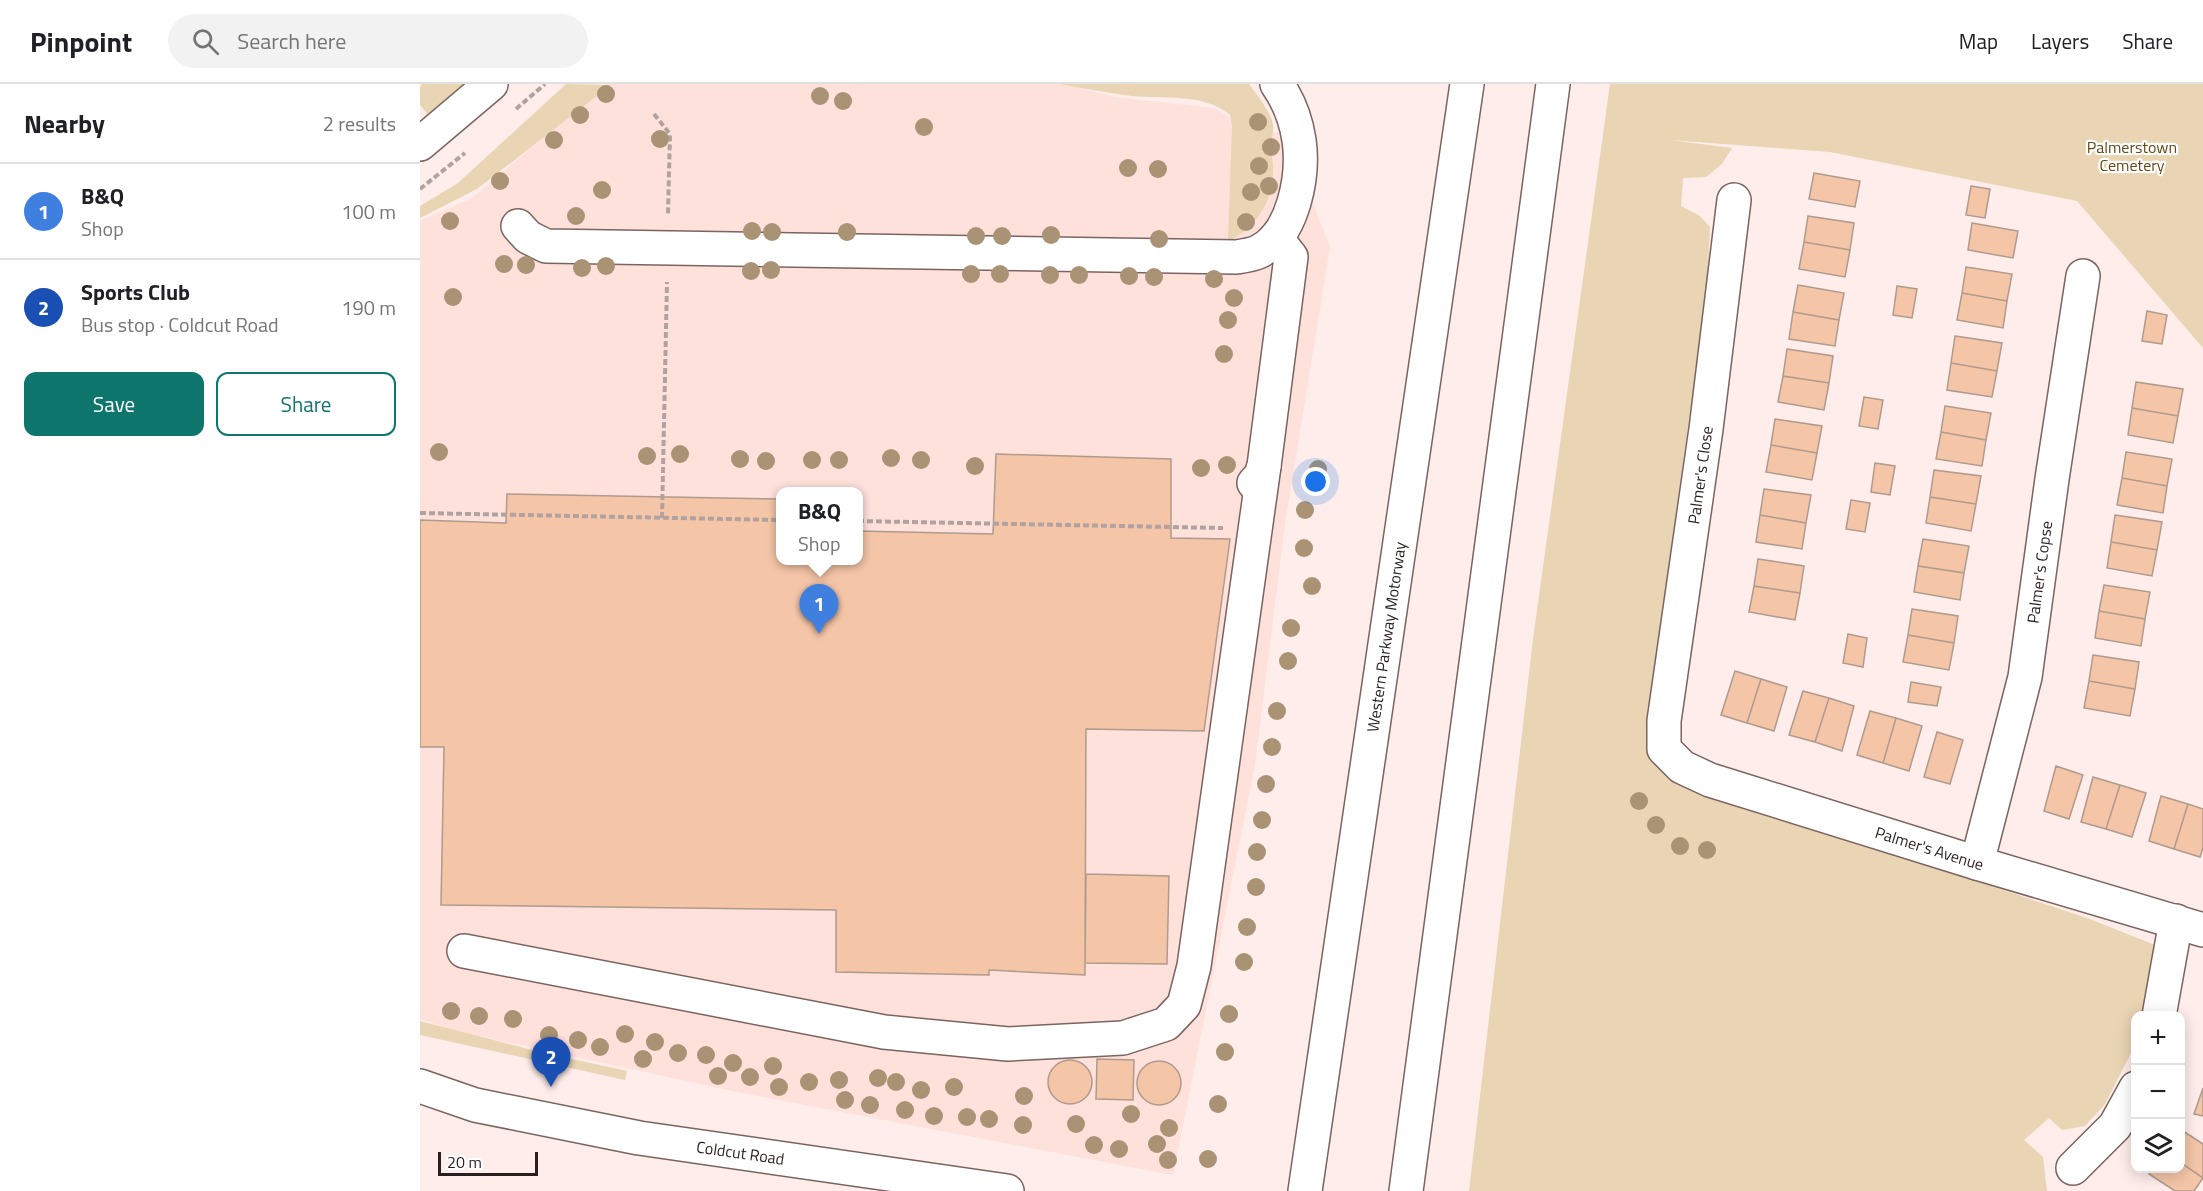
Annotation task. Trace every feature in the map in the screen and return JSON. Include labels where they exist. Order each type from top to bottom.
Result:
[{"type":"main road","points":[[420,144],[491,84]]},
{"type":"main road","points":[[518,226],[528,237],[546,246],[1236,257],[1259,251],[1276,238],[1288,221],[1295,201],[1300,161],[1299,140],[1294,118],[1277,84]]},
{"type":"main road","name":"Western Parkway Motorway","points":[[1305,1191],[1467,84]]},
{"type":"main road","points":[[1406,1191],[1554,84]]},
{"type":"main road","name":"Palmer's Close","points":[[1664,749],[1664,721],[1705,440],[1734,200]]},
{"type":"main road","points":[[464,951],[895,1033],[1008,1044],[1123,1038],[1166,1024],[1184,1005],[1194,966],[1257,476],[1291,257],[1276,238]]},
{"type":"main road","name":"Palmer's Copse","points":[[1977,863],[2025,677],[2083,276]]},
{"type":"main road","name":"Palmer's Avenue","points":[[1664,749],[1682,767],[1710,780],[2190,926]]},
{"type":"main road","points":[[2161,1011],[2190,926]]},
{"type":"main road","name":"Coldcut Road","points":[[420,1086],[475,1105],[639,1138],[1007,1191]]},
{"type":"main road","points":[[2073,1168],[2115,1126],[2131,1097]]},
{"type":"main road","name":"Coldcut Road","points":[[420,1107],[475,1105]]},
{"type":"path","points":[[654,114],[670,134],[663,518]]},
{"type":"path","points":[[420,513],[776,520]]},
{"type":"path","points":[[863,521],[1227,528]]},
{"type":"shaded area","points":[[607,84],[1066,84],[1114,97],[1215,108],[1242,126],[1286,134],[1330,247],[1285,524],[1255,765],[1173,1175],[742,1093],[456,1031],[420,1019],[420,221],[472,198]]},
{"type":"green space","points":[[422,84],[464,84],[429,116],[420,105],[420,86]]},
{"type":"green space","points":[[566,84],[611,85],[477,189],[420,218],[420,206],[458,183]]},
{"type":"green space","points":[[1059,84],[1249,84],[1273,124],[1271,148],[1273,179],[1262,211],[1247,228],[1228,242],[1232,126],[1230,115],[1220,108],[1183,98],[1132,96]]},
{"type":"green space","name":"Palmerstown Cemetery","points":[[1610,84],[2203,84],[2203,348],[2077,201],[1830,152],[1670,140],[1732,148],[1722,164],[1706,177],[1683,178],[1681,206],[1700,216],[1710,227],[1707,289],[1647,721],[1650,761],[1691,786],[2087,918],[2155,945],[2144,1011],[2131,1011],[2131,1053],[2105,1104],[2085,1126],[2062,1130],[2049,1118],[2024,1140],[2043,1157],[2047,1191],[1469,1191],[1533,639]]},
{"type":"green space","points":[[420,1021],[544,1053],[627,1071],[625,1080],[420,1035]]},
{"type":"building","points":[[1814,173],[1860,181],[1855,207],[1809,199]]},
{"type":"building","points":[[1971,186],[1990,189],[1985,218],[1966,215]]},
{"type":"building","points":[[1808,216],[1854,223],[1850,250],[1804,242]]},
{"type":"building","points":[[1972,223],[2018,231],[2013,258],[1968,250]]},
{"type":"building","points":[[1804,242],[1850,250],[1845,277],[1799,269]]},
{"type":"building","points":[[1966,267],[2012,274],[2007,301],[1962,293]]},
{"type":"building","points":[[1798,285],[1844,293],[1839,320],[1793,312]]},
{"type":"building","points":[[1897,286],[1917,289],[1912,318],[1893,315]]},
{"type":"building","points":[[1962,293],[2007,301],[2003,328],[1957,320]]},
{"type":"building","points":[[2147,311],[2167,315],[2162,344],[2142,341]]},
{"type":"building","points":[[1793,312],[1839,320],[1835,346],[1789,339]]},
{"type":"building","points":[[1955,336],[2002,343],[1997,371],[1951,363]]},
{"type":"building","points":[[1787,349],[1833,356],[1829,383],[1783,376]]},
{"type":"building","points":[[1951,363],[1997,371],[1992,397],[1947,390]]},
{"type":"building","points":[[1783,376],[1829,383],[1824,410],[1778,402]]},
{"type":"building","points":[[2136,382],[2183,389],[2178,416],[2132,408]]},
{"type":"building","points":[[1864,397],[1883,400],[1878,429],[1859,426]]},
{"type":"building","points":[[1945,406],[1991,413],[1986,440],[1941,432]]},
{"type":"building","points":[[2132,408],[2178,416],[2173,443],[2128,435]]},
{"type":"building","points":[[1775,419],[1822,426],[1817,453],[1771,445]]},
{"type":"building","points":[[1941,432],[1986,440],[1982,466],[1936,459]]},
{"type":"building","points":[[1771,445],[1817,453],[1812,480],[1766,472]]},
{"type":"building","points":[[2126,452],[2172,459],[2167,486],[2122,478]]},
{"type":"building","points":[[996,454],[1171,459],[1171,538],[1230,539],[1204,731],[1086,729],[1085,975],[989,970],[989,975],[836,972],[836,910],[441,905],[444,747],[420,747],[420,520],[506,523],[507,494],[776,499],[776,565],[863,565],[863,531],[993,534]]},
{"type":"building","points":[[1875,463],[1895,466],[1890,495],[1871,492]]},
{"type":"building","points":[[1934,470],[1981,476],[1976,504],[1930,497]]},
{"type":"building","points":[[2122,478],[2167,486],[2163,513],[2117,505]]},
{"type":"building","points":[[1764,489],[1811,495],[1806,523],[1760,515]]},
{"type":"building","points":[[1930,497],[1976,504],[1971,531],[1926,523]]},
{"type":"building","points":[[1851,500],[1870,503],[1865,532],[1846,529]]},
{"type":"building","points":[[1760,515],[1806,523],[1802,549],[1756,542]]},
{"type":"building","points":[[2115,515],[2162,522],[2157,550],[2111,542]]},
{"type":"building","points":[[1923,539],[1969,546],[1964,573],[1918,566]]},
{"type":"building","points":[[2111,542],[2157,550],[2152,576],[2107,568]]},
{"type":"building","points":[[1758,559],[1804,566],[1800,593],[1754,586]]},
{"type":"building","points":[[1918,566],[1964,573],[1960,600],[1914,592]]},
{"type":"building","points":[[2104,585],[2150,592],[2145,619],[2099,611]]},
{"type":"building","points":[[1754,586],[1800,593],[1795,620],[1749,612]]},
{"type":"building","points":[[1912,609],[1958,616],[1954,643],[1908,635]]},
{"type":"building","points":[[2099,611],[2145,619],[2141,646],[2095,638]]},
{"type":"building","points":[[1848,634],[1867,638],[1863,667],[1843,663]]},
{"type":"building","points":[[1908,635],[1954,643],[1949,670],[1903,662]]},
{"type":"building","points":[[2093,655],[2139,662],[2135,689],[2089,681]]},
{"type":"building","points":[[1735,671],[1761,679],[1747,723],[1721,715]]},
{"type":"building","points":[[1761,679],[1787,687],[1774,731],[1747,723]]},
{"type":"building","points":[[2089,681],[2135,689],[2130,716],[2084,708]]},
{"type":"building","points":[[1911,682],[1941,687],[1937,706],[1908,702]]},
{"type":"building","points":[[1803,691],[1829,698],[1815,742],[1789,735]]},
{"type":"building","points":[[1829,698],[1854,706],[1842,751],[1815,742]]},
{"type":"building","points":[[1870,711],[1896,718],[1883,763],[1857,755]]},
{"type":"building","points":[[1896,718],[1922,726],[1909,771],[1883,763]]},
{"type":"building","points":[[1937,732],[1963,740],[1950,784],[1924,777]]},
{"type":"building","points":[[2056,766],[2083,775],[2069,819],[2044,811]]},
{"type":"building","points":[[2093,777],[2120,785],[2106,829],[2081,822]]},
{"type":"building","points":[[2120,785],[2146,793],[2132,837],[2106,829]]},
{"type":"building","points":[[2161,796],[2188,804],[2174,849],[2149,841]]},
{"type":"building","points":[[2188,804],[2203,809],[2203,848],[2200,857],[2174,849]]},
{"type":"building","points":[[1086,874],[1169,876],[1167,964],[1085,963]]},
{"type":"building","points":[[1097,1059],[1134,1060],[1133,1100],[1096,1099]]},
{"type":"building","points":[[1070,1060],[1079,1061],[1086,1066],[1091,1073],[1091,1091],[1086,1098],[1079,1103],[1070,1104],[1061,1103],[1054,1098],[1049,1091],[1048,1082],[1049,1073],[1054,1066],[1061,1061]]},
{"type":"building","points":[[1159,1061],[1168,1062],[1175,1067],[1180,1074],[1180,1092],[1175,1099],[1168,1104],[1159,1105],[1150,1104],[1143,1099],[1138,1092],[1137,1083],[1138,1074],[1143,1067],[1150,1062]]},
{"type":"building","points":[[2203,1088],[2203,1116],[2194,1114]]},
{"type":"building","points":[[2185,1132],[2203,1144],[2203,1178],[2185,1165]]},
{"type":"building","points":[[2185,1165],[2203,1178],[2194,1191],[2175,1191],[2149,1174],[2185,1173]]},
{"type":"place","name":"B&Q","points":[[819,634]]},
{"type":"place","name":"Sports Club","points":[[551,1087]]}]
